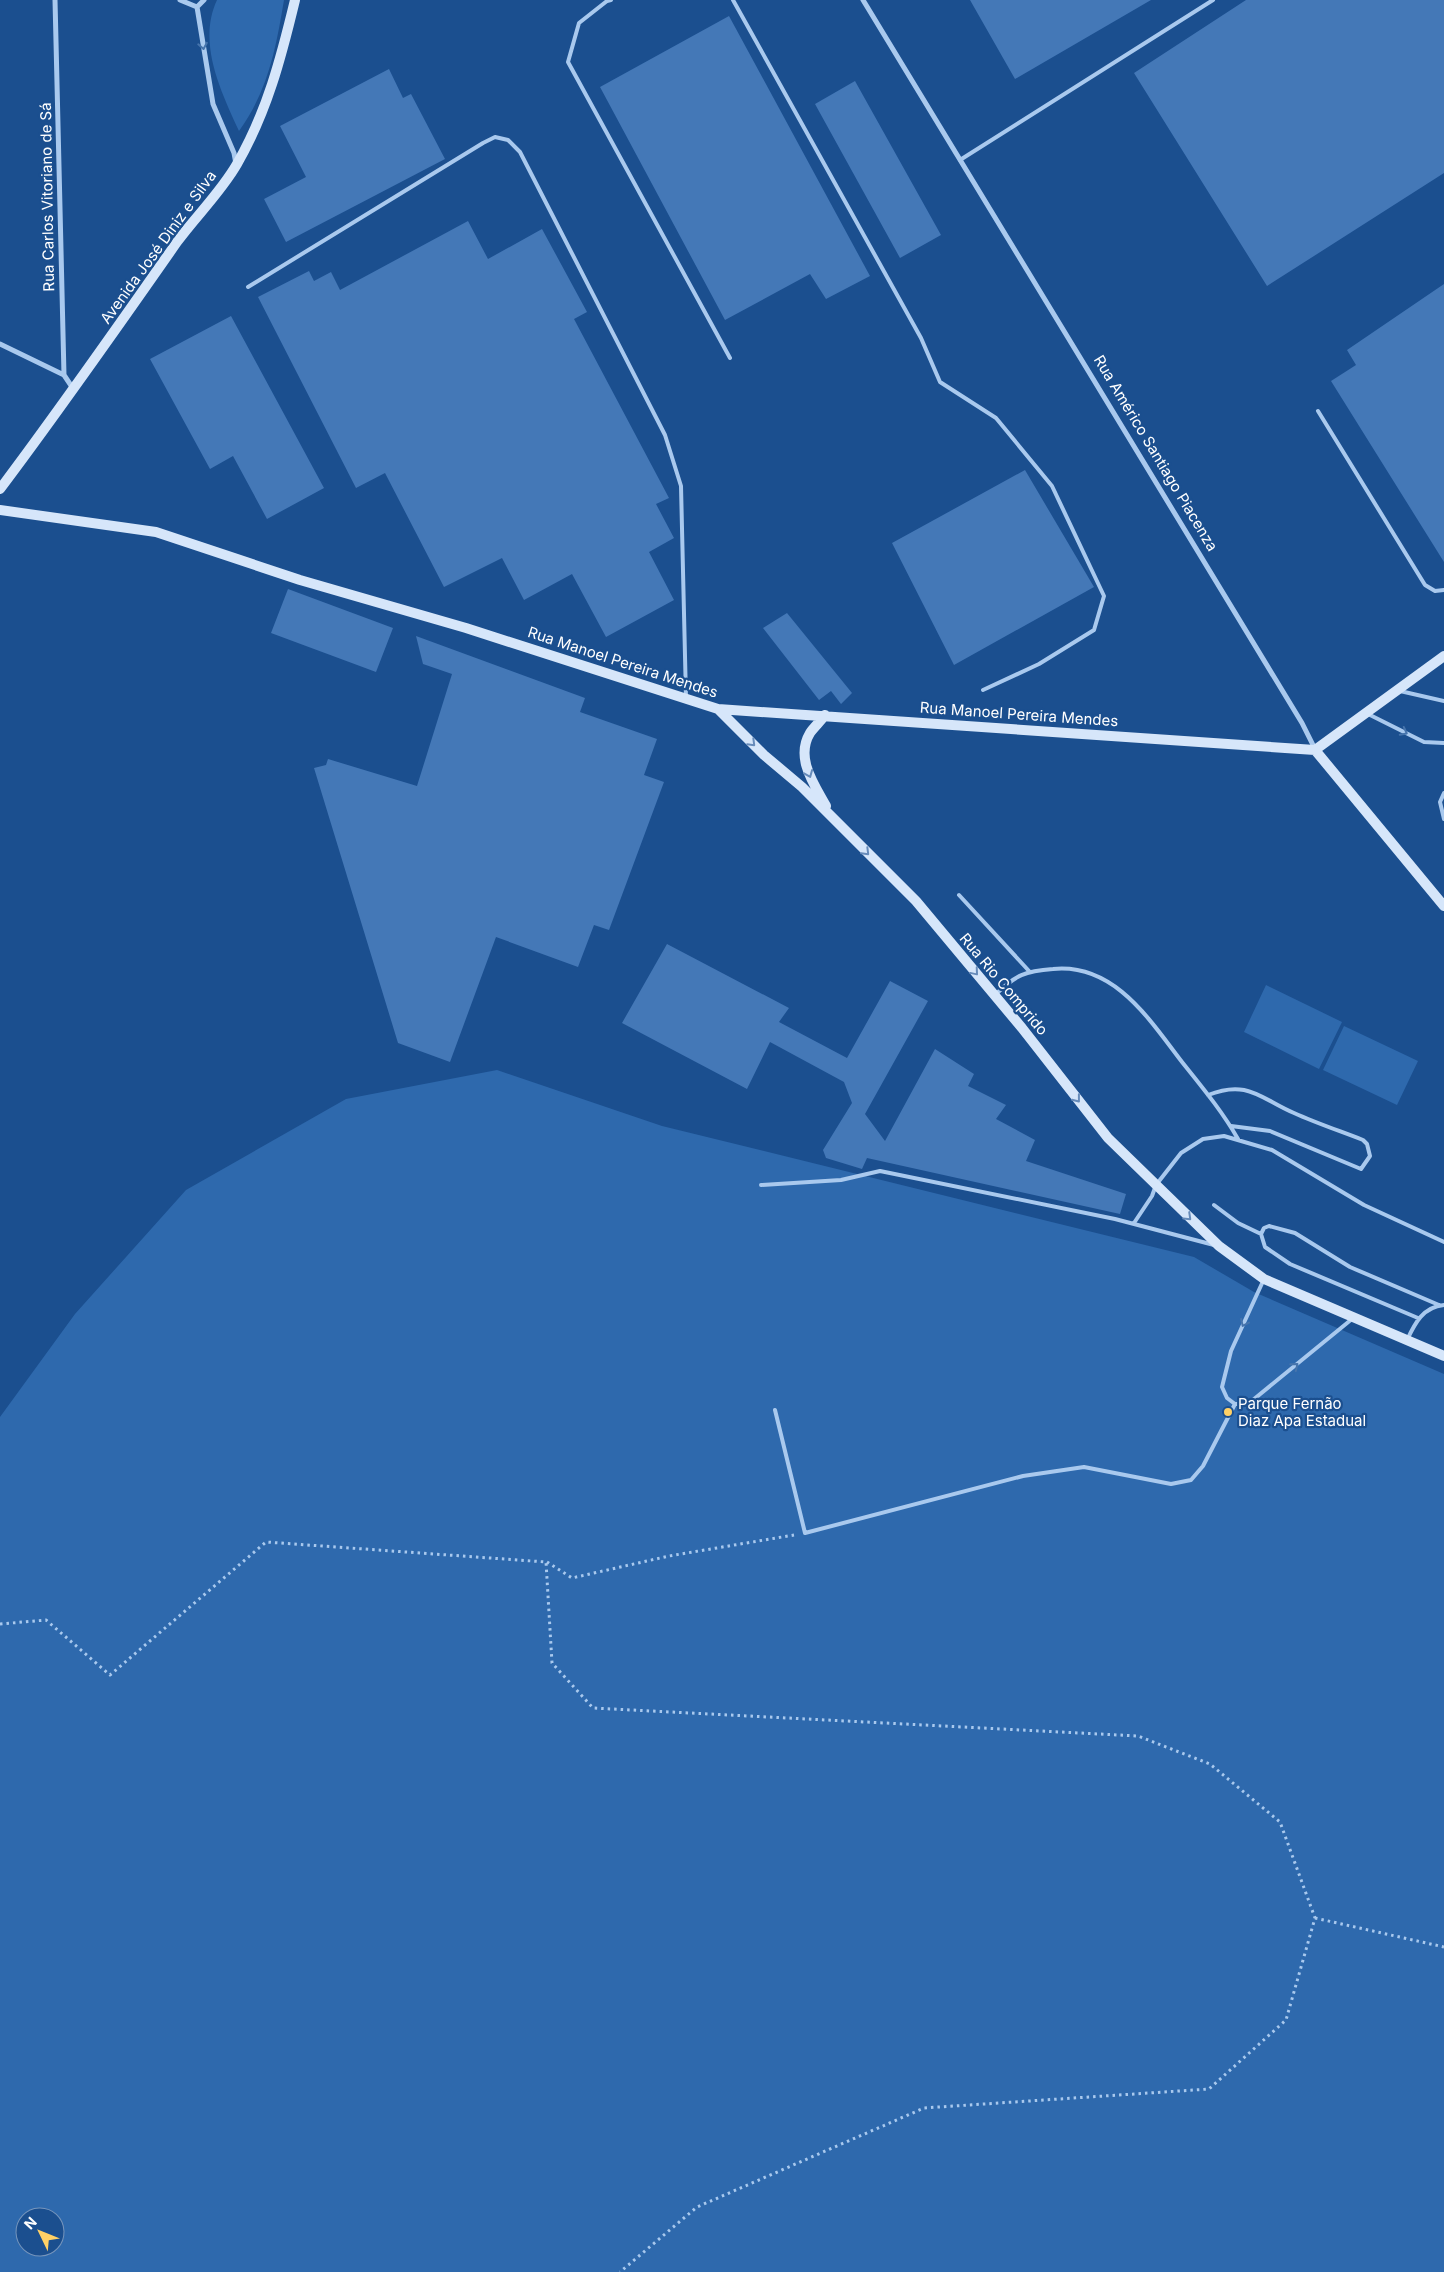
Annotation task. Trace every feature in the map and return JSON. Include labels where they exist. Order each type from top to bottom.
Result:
[{"type":"street","name":"Rua Carlos Vitoriano de Sá","points":[[55,0],[64,375]]},
{"type":"street","points":[[180,0],[198,7]]},
{"type":"street","points":[[204,0],[198,7],[213,104],[234,153],[236,165]]},
{"type":"street","name":"Avenida José Diniz e Silva","points":[[0,488],[74,390],[183,234],[236,165],[277,73],[295,0]]},
{"type":"street","name":"Rua Américo Santiago Piacenza","points":[[863,0],[1302,723],[1315,750],[1444,906]]},
{"type":"street","points":[[0,344],[64,375],[74,390]]},
{"type":"street","name":"Rua Manoel Pereira Mendes","points":[[0,510],[156,532],[300,580],[466,628],[718,709],[1315,750]]},
{"type":"street","points":[[1315,750],[1444,656]]},
{"type":"street","name":"Rua Rio Comprido","points":[[718,709],[764,755],[802,787],[916,901],[1108,1138],[1219,1246],[1264,1279],[1444,1356]]},
{"type":"street","points":[[825,716],[810,734],[806,744],[805,762],[813,783],[832,817]]},
{"type":"lane","points":[[611,0],[578,23],[568,62],[730,358]]},
{"type":"lane","points":[[732,0],[921,338],[940,382],[996,418],[1052,486],[1104,596],[1094,630],[1039,664],[983,690]]},
{"type":"lane","points":[[960,160],[1213,0]]},
{"type":"lane","points":[[248,287],[483,142],[495,137],[508,140],[520,152],[665,435],[681,486],[686,698]]},
{"type":"lane","points":[[1318,411],[1425,585],[1435,591],[1444,590]]},
{"type":"lane","points":[[1397,690],[1444,701]]},
{"type":"lane","points":[[1366,713],[1424,742],[1444,743]]},
{"type":"lane","points":[[1444,792],[1440,802],[1444,819]]},
{"type":"lane","points":[[959,895],[1029,971]]},
{"type":"lane","points":[[994,996],[1014,978],[1029,971],[1066,968],[1093,974],[1114,984],[1142,1009],[1208,1094],[1238,1138]]},
{"type":"lane","points":[[1208,1094],[1234,1088],[1252,1092],[1274,1101],[1292,1113],[1363,1140],[1368,1144],[1370,1156],[1361,1169],[1270,1131],[1231,1126]]},
{"type":"lane","points":[[1134,1223],[1142,1214],[1156,1185],[1181,1153],[1203,1139],[1224,1136],[1238,1138],[1272,1150],[1364,1205],[1444,1242]]},
{"type":"lane","points":[[761,1184],[841,1180],[880,1171],[1134,1223],[1219,1246]]},
{"type":"lane","points":[[1214,1205],[1238,1223],[1261,1234]]},
{"type":"lane","points":[[1418,1318],[1290,1264],[1265,1247],[1261,1234],[1264,1228],[1269,1226],[1295,1232],[1350,1267],[1442,1305]]},
{"type":"lane","points":[[1264,1279],[1231,1351],[1222,1387],[1227,1398],[1235,1404],[1248,1404],[1355,1317]]},
{"type":"lane","points":[[1407,1340],[1418,1318],[1427,1310],[1442,1305]]},
{"type":"lane","points":[[775,1410],[805,1533],[1023,1476],[1084,1467],[1171,1484],[1191,1480],[1203,1466],[1235,1404]]},
{"type":"path","points":[[0,1624],[46,1620],[110,1675],[266,1542],[546,1562],[572,1578],[669,1556],[805,1533]]},
{"type":"path","points":[[546,1562],[552,1663],[593,1708],[1138,1736],[1210,1764],[1280,1822],[1315,1918],[1286,2020],[1209,2088],[924,2108],[697,2207],[620,2272]]},
{"type":"path","points":[[1315,1918],[1444,1947]]},
{"type":"shaded area","points":[[217,0],[284,0],[274,52],[264,85],[249,116],[239,131],[225,100],[210,50],[211,16]]},
{"type":"shaded area","points":[[1266,985],[1342,1022],[1319,1069],[1244,1032]]},
{"type":"shaded area","points":[[1344,1026],[1418,1061],[1397,1105],[1323,1070]]},
{"type":"shaded area","points":[[497,1070],[662,1126],[1194,1257],[1254,1292],[1444,1374],[1444,2272],[0,2272],[0,1417],[75,1314],[186,1190],[346,1099]]},
{"type":"building","points":[[970,0],[1151,0],[1015,79]]},
{"type":"building","points":[[1246,0],[1444,0],[1444,173],[1267,286],[1134,73]]},
{"type":"building","points":[[729,16],[870,276],[826,299],[810,274],[725,320],[600,87]]},
{"type":"building","points":[[389,69],[403,98],[411,94],[445,159],[286,242],[264,199],[306,177],[280,126]]},
{"type":"building","points":[[855,81],[941,235],[900,258],[815,104]]},
{"type":"building","points":[[468,221],[488,259],[542,229],[587,312],[574,319],[669,498],[656,504],[674,538],[649,552],[674,600],[606,637],[572,574],[524,600],[502,558],[444,587],[385,473],[356,488],[258,297],[309,271],[314,281],[331,272],[340,290]]},
{"type":"building","points":[[1444,284],[1444,562],[1331,381],[1356,365],[1347,350]]},
{"type":"building","points":[[231,316],[324,488],[267,519],[233,456],[210,469],[150,359]]},
{"type":"building","points":[[1025,470],[1094,587],[954,665],[892,543]]},
{"type":"building","points":[[288,589],[393,628],[376,672],[271,633]]},
{"type":"building","points":[[787,613],[852,693],[841,704],[831,691],[819,700],[763,628]]},
{"type":"building","points":[[416,636],[585,698],[580,712],[657,739],[644,775],[664,782],[609,930],[594,925],[578,967],[496,937],[450,1062],[398,1043],[314,768],[326,765],[328,759],[417,786],[452,674],[423,664]]},
{"type":"building","points":[[667,944],[789,1008],[779,1022],[847,1058],[890,981],[928,1001],[865,1114],[885,1141],[935,1049],[974,1074],[968,1086],[1006,1105],[996,1119],[1035,1140],[1026,1161],[1126,1194],[1120,1214],[867,1158],[862,1169],[826,1158],[823,1150],[852,1103],[844,1082],[770,1042],[747,1089],[622,1023]]},
{"type":"place","name":"Parque Fernão Diaz Apa Estadual","points":[[1228,1412]]}]
